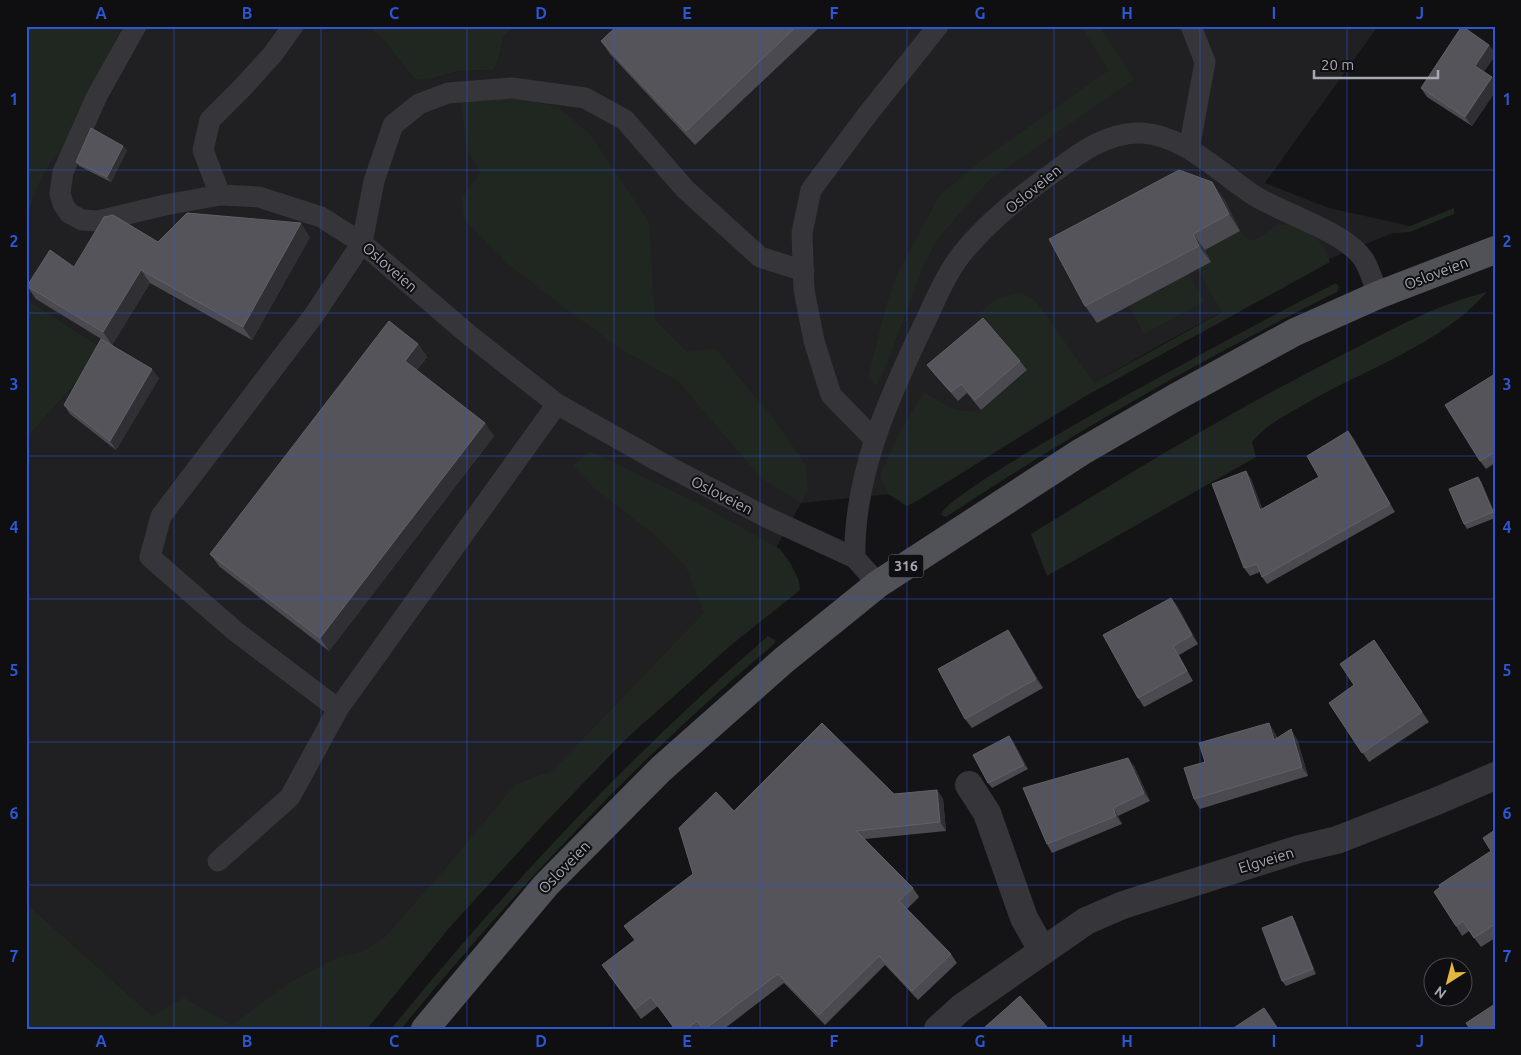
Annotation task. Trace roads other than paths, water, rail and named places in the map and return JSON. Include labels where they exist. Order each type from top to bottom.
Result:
[{"type":"main road","name":"Osloveien","points":[[425,1029],[546,885],[661,769],[784,660],[878,584],[1081,452],[1176,397],[1295,332],[1378,296],[1495,250]]},
{"type":"street","name":"Elgveien","points":[[938,1029],[960,1008],[1086,921],[1123,905],[1299,849],[1337,840],[1438,801],[1495,776]]},
{"type":"street","points":[[969,785],[987,814],[1024,918],[1042,950]]},
{"type":"lane","name":"Osloveien","points":[[136,26],[97,96],[63,172],[60,193],[68,213],[82,220],[98,221],[165,205],[220,196],[259,197],[321,217],[362,243],[469,335],[557,404],[658,461],[766,517],[855,558],[878,584]]},
{"type":"lane","points":[[220,196],[203,150],[210,120],[244,88],[273,54],[293,26]]},
{"type":"lane","points":[[874,440],[831,395],[814,341],[804,290],[802,233],[811,190],[938,26]]},
{"type":"lane","points":[[1189,148],[1205,62],[1191,26]]},
{"type":"lane","points":[[338,709],[236,631],[150,557],[161,516],[314,315],[362,243],[374,181],[393,126],[420,104],[448,93],[512,88],[586,98],[625,120],[685,189],[760,257],[804,271]]},
{"type":"lane","name":"Osloveien","points":[[855,558],[854,530],[874,440],[912,349],[946,278],[965,250],[1025,193],[1067,162],[1110,137],[1139,133],[1162,135],[1189,148],[1256,197],[1345,241],[1364,260],[1378,296]]},
{"type":"lane","points":[[218,861],[290,797],[338,709],[557,404]]}]
